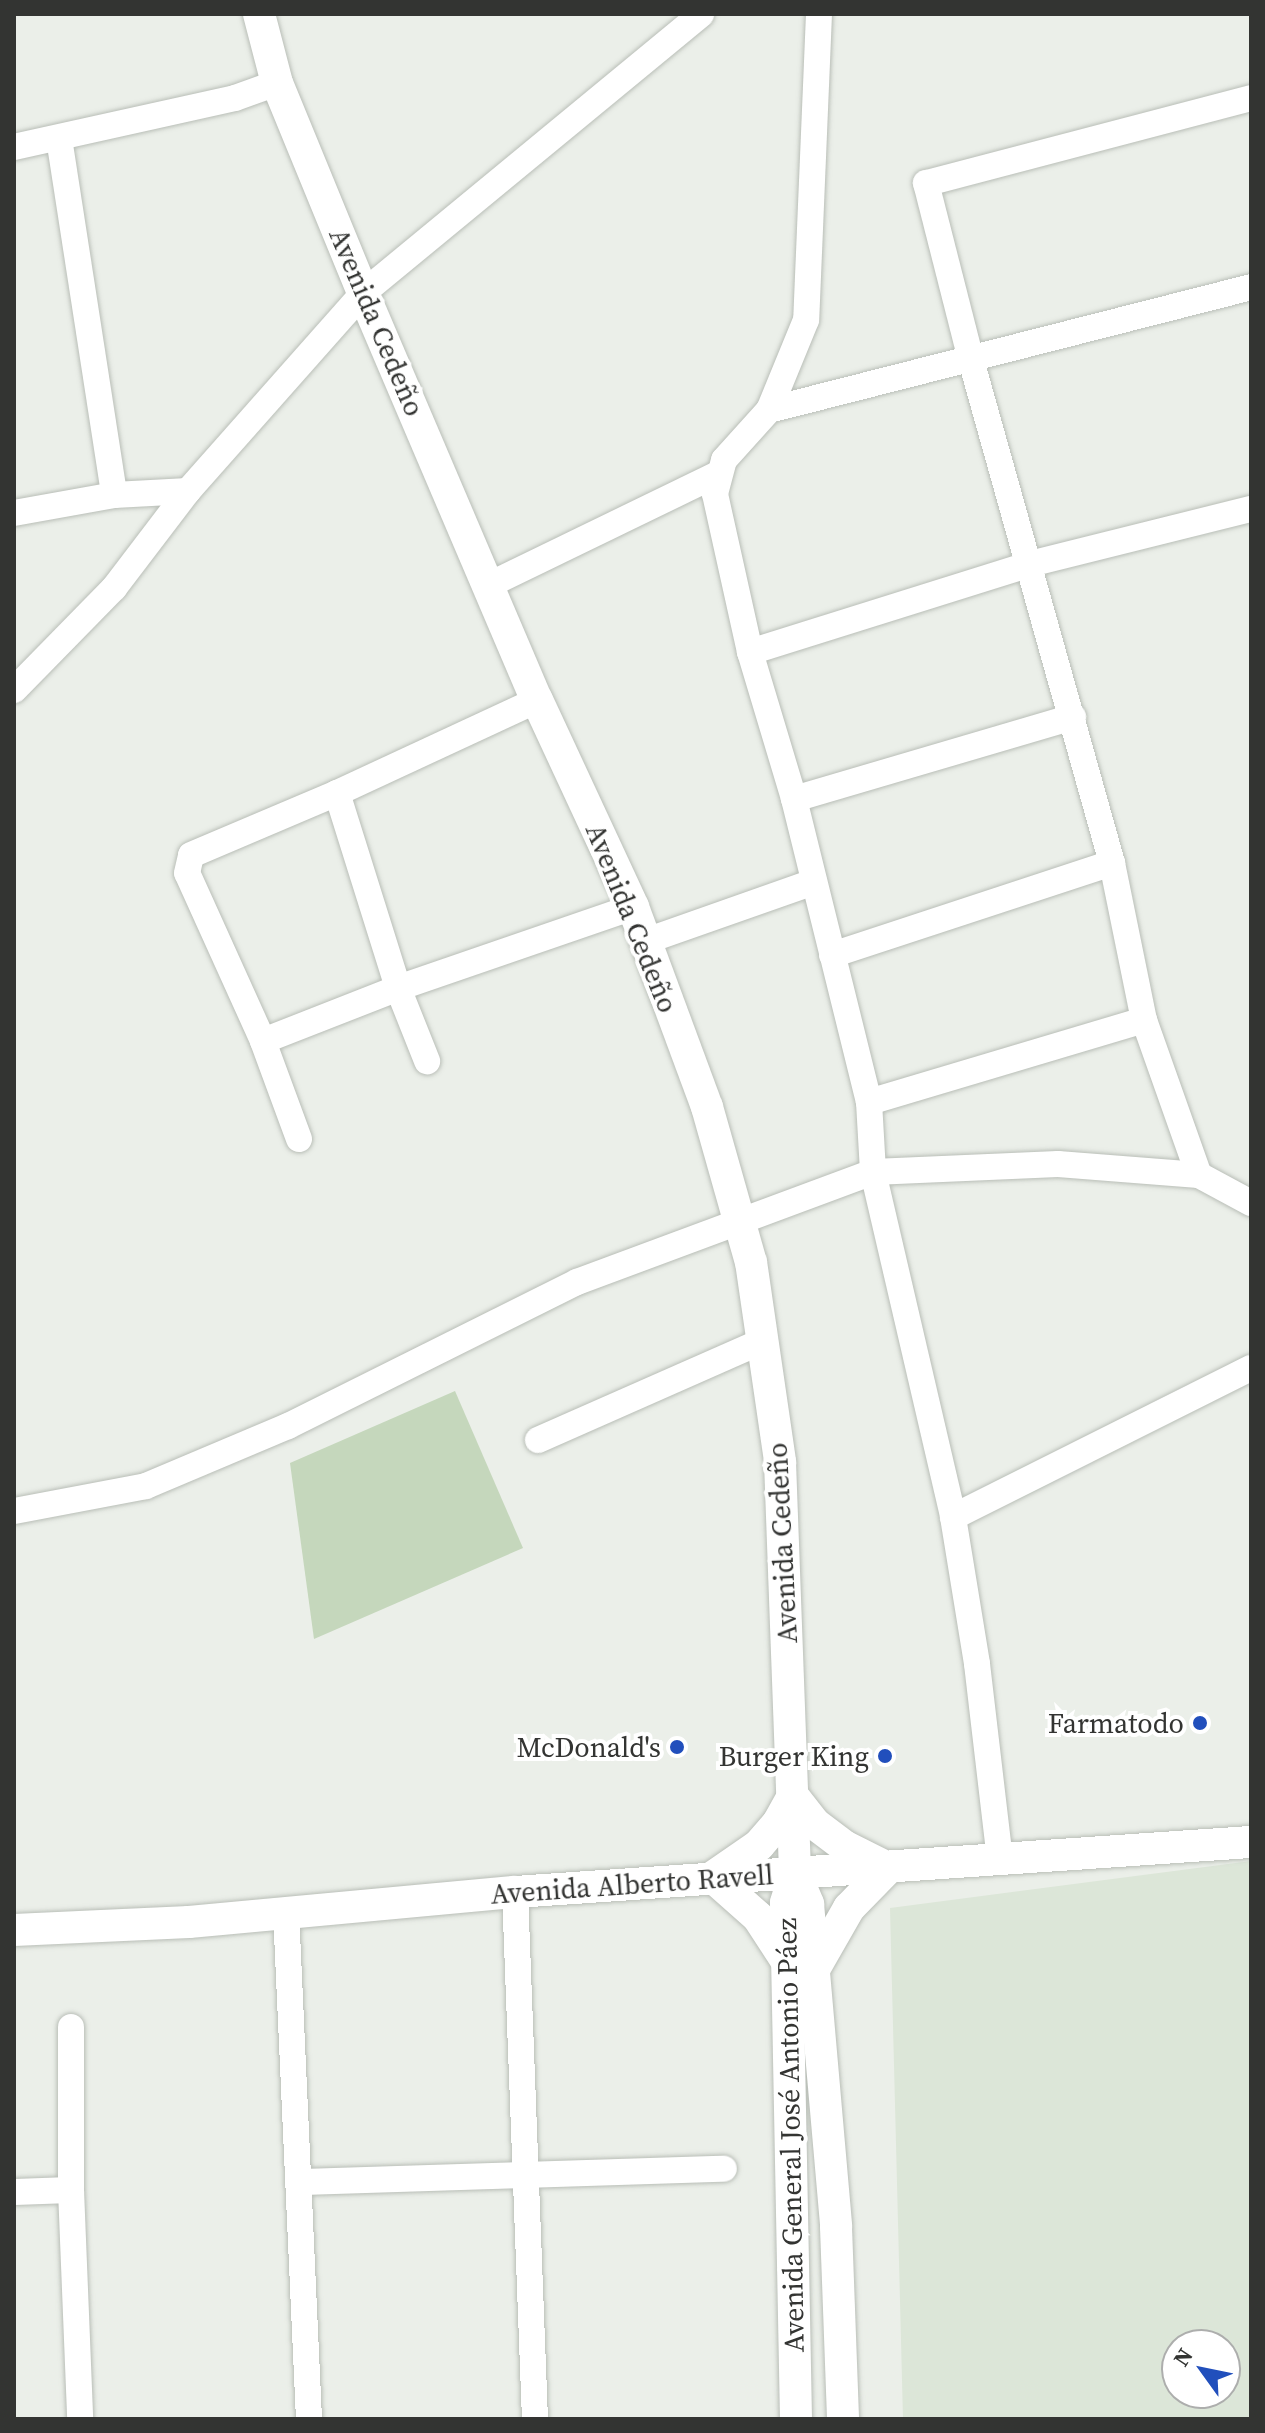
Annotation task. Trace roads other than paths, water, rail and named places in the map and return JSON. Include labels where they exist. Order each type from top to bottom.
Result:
[{"type":"street","name":"Avenida Cedeño","points":[[259,14],[277,83],[363,293],[537,700],[633,907],[707,1107],[741,1221],[780,1462],[795,1873]]},
{"type":"street","points":[[14,690],[114,588],[188,491],[363,293],[701,14]]},
{"type":"street","points":[[819,14],[806,320],[769,410],[739,439],[718,474],[715,494],[750,652],[794,799],[869,1102],[873,1172],[953,1517],[977,1664],[1000,1860]]},
{"type":"street","points":[[14,147],[235,98],[277,83]]},
{"type":"street","points":[[1199,1175],[1144,1020],[1112,863],[971,360],[926,183],[1251,98]]},
{"type":"street","points":[[59,138],[114,495]]},
{"type":"street","points":[[769,410],[1251,287]]},
{"type":"street","points":[[489,585],[718,474]]},
{"type":"street","points":[[14,513],[114,495],[188,491]]},
{"type":"street","points":[[750,652],[1030,564],[1251,509]]},
{"type":"street","points":[[299,1139],[263,1041],[187,873],[191,855],[337,793],[537,700]]},
{"type":"street","points":[[794,799],[1073,717]]},
{"type":"street","points":[[337,793],[398,988],[427,1061]]},
{"type":"street","points":[[832,955],[1112,863]]},
{"type":"street","points":[[646,941],[814,882]]},
{"type":"street","points":[[263,1041],[398,988],[633,907]]},
{"type":"street","points":[[869,1102],[1144,1020]]},
{"type":"street","points":[[14,1511],[146,1486],[288,1426],[577,1282],[873,1172],[1058,1164],[1199,1175],[1251,1203]]},
{"type":"street","points":[[538,1440],[762,1341]]},
{"type":"street","points":[[953,1517],[1251,1368]]},
{"type":"street","points":[[793,1796],[815,1824],[846,1847],[888,1868],[849,1908],[800,1967],[758,1917],[713,1877],[759,1845],[778,1823],[793,1796]]},
{"type":"street","name":"Avenida Alberto Ravell","points":[[14,1930],[189,1922],[286,1911],[713,1877],[1251,1842]]},
{"type":"street","name":"Avenida General José Antonio Páez","points":[[795,1873],[786,1903],[800,1967],[836,2227],[843,2419]]},
{"type":"street","points":[[515,1892],[535,2419]]},
{"type":"street","points":[[286,1911],[309,2419]]},
{"type":"street","name":"Avenida General José Antonio Páez","points":[[796,2419],[800,1967]]},
{"type":"street","points":[[71,2027],[71,2190],[80,2419]]},
{"type":"street","points":[[300,2182],[724,2169]]},
{"type":"street","points":[[14,2192],[71,2190]]},
{"type":"place","name":"Farmatodo","points":[[1200,1723]]},
{"type":"place","name":"McDonald's","points":[[677,1747]]},
{"type":"place","name":"Burger King","points":[[885,1756]]}]
